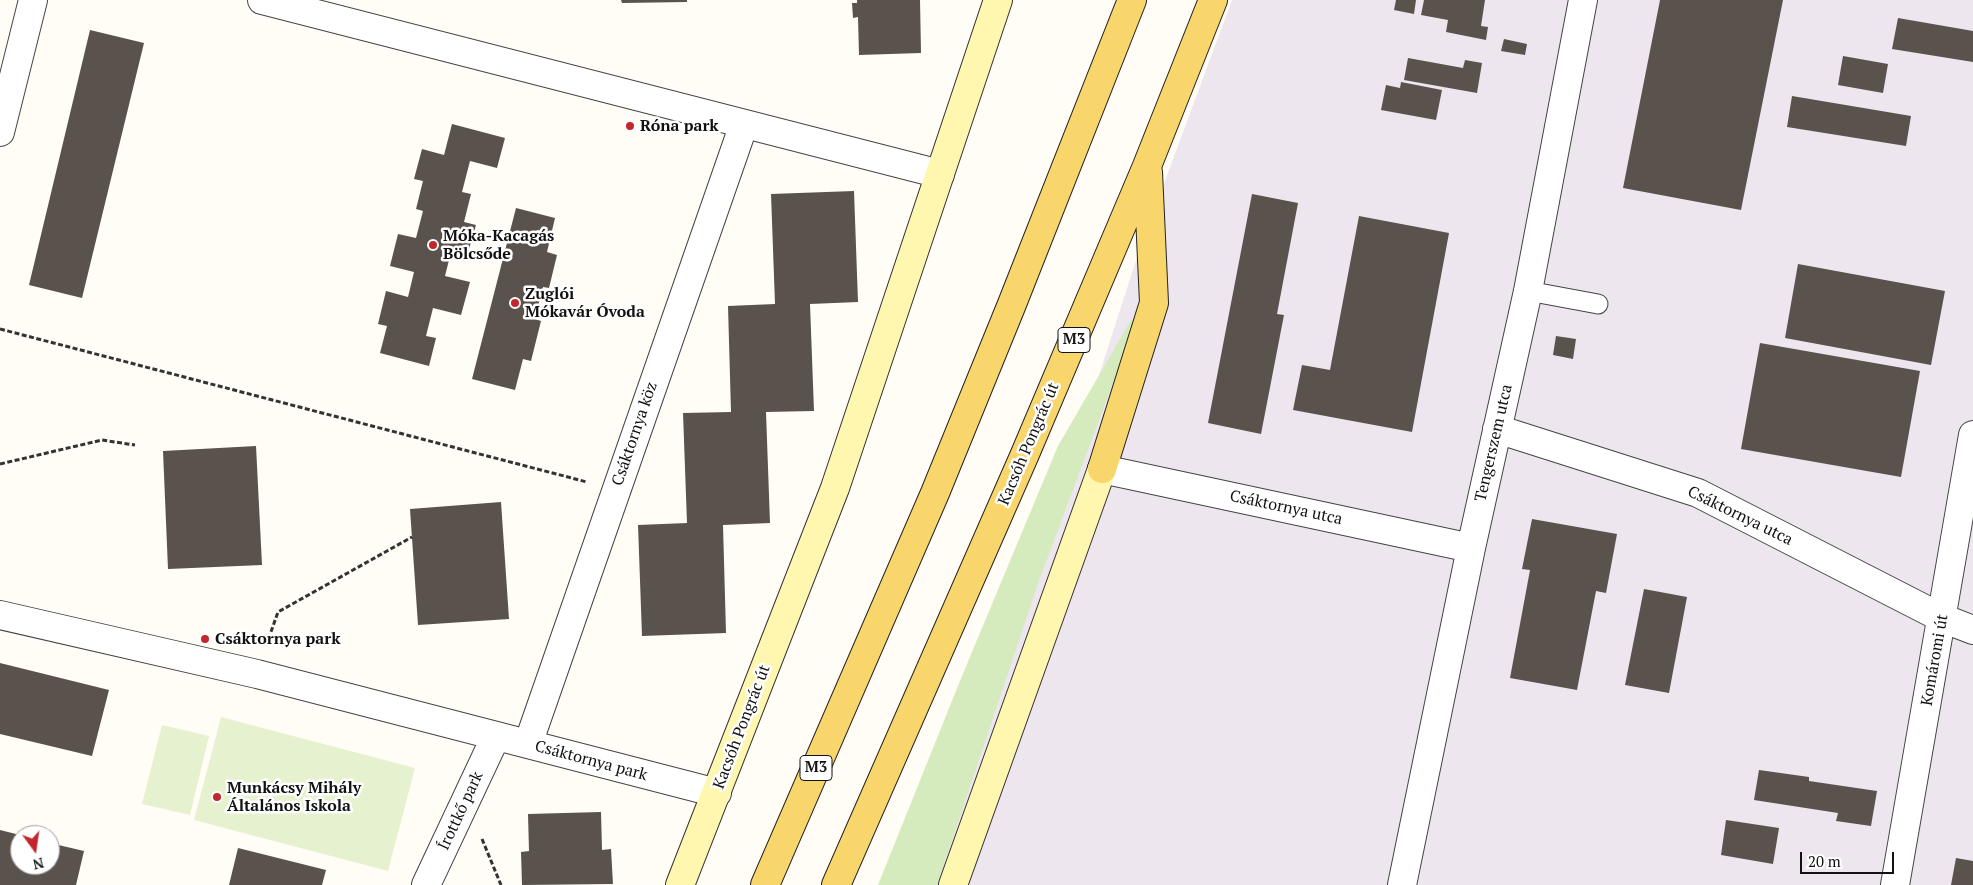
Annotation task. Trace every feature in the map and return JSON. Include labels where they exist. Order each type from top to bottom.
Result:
[{"type":"main road","name":"M3","points":[[765,885],[935,493],[1132,0]]},
{"type":"main road","name":"Kacsóh Pongrác út","points":[[836,885],[1025,454],[1148,166],[1213,0]]},
{"type":"main road","points":[[1102,468],[1154,303],[1148,166]]},
{"type":"street","points":[[0,132],[33,0]]},
{"type":"street","points":[[262,0],[940,174]]},
{"type":"street","name":"Kacsóh Pongrác út","points":[[680,885],[835,488],[998,0]]},
{"type":"street","name":"Tengerszem utca","points":[[1402,885],[1470,548],[1528,291],[1583,0]]},
{"type":"street","name":"Csáktornya köz","points":[[528,744],[744,124]]},
{"type":"street","name":"Csáktornya utca","points":[[1497,429],[1698,493],[1942,618],[1973,630]]},
{"type":"street","name":"Komáromi út","points":[[1895,885],[1973,435]]},
{"type":"street","points":[[953,885],[1102,468]]},
{"type":"street","name":"Csáktornya utca","points":[[1102,468],[1470,548]]},
{"type":"street","name":"Csáktornya park","points":[[0,615],[256,674],[716,793]]},
{"type":"street","name":"Írottkő park","points":[[426,885],[496,736]]},
{"type":"lane","points":[[1528,291],[1598,304]]},
{"type":"path","points":[[0,329],[460,448],[589,482],[615,491]]},
{"type":"path","points":[[0,464],[102,440],[135,445]]},
{"type":"path","points":[[256,674],[278,612],[412,537]]},
{"type":"path","points":[[466,801],[501,885]]},
{"type":"shaded area","points":[[1232,0],[1973,0],[1973,885],[935,885],[1139,251]]},
{"type":"green space","points":[[1131,320],[1136,321],[1039,581],[937,885],[878,885],[962,676],[1058,446]]},
{"type":"green space","points":[[221,717],[415,768],[388,871],[194,820]]},
{"type":"green space","points":[[162,725],[209,736],[190,815],[142,804]]},
{"type":"building","points":[[621,0],[687,0],[687,2],[622,3]]},
{"type":"building","points":[[857,0],[920,0],[921,53],[859,55],[858,17],[853,18],[852,3],[857,3]]},
{"type":"building","points":[[1396,0],[1416,0],[1414,14],[1394,10]]},
{"type":"building","points":[[1424,0],[1485,0],[1481,26],[1488,27],[1486,40],[1446,32],[1448,20],[1421,15]]},
{"type":"building","points":[[1660,0],[1783,0],[1741,210],[1623,188]]},
{"type":"building","points":[[1898,18],[1973,31],[1973,62],[1892,49]]},
{"type":"building","points":[[90,30],[144,43],[82,298],[29,285]]},
{"type":"building","points":[[1504,39],[1527,44],[1525,55],[1501,51]]},
{"type":"building","points":[[1843,56],[1888,64],[1883,93],[1838,85]]},
{"type":"building","points":[[1408,58],[1463,68],[1465,60],[1482,63],[1477,93],[1404,80]]},
{"type":"building","points":[[1401,82],[1442,90],[1436,120],[1381,110],[1386,85],[1400,88]]},
{"type":"building","points":[[1792,96],[1911,116],[1906,146],[1787,127]]},
{"type":"building","name":"Móka-Kacagás Bölcsőde","points":[[452,124],[505,138],[497,168],[470,161],[462,192],[471,194],[464,222],[476,225],[467,256],[451,252],[445,276],[470,282],[461,315],[433,308],[426,336],[436,338],[429,366],[380,353],[387,326],[378,324],[386,291],[408,297],[414,272],[390,266],[398,234],[416,238],[423,211],[416,209],[423,181],[414,179],[422,149],[444,155]]},
{"type":"building","points":[[854,191],[858,302],[810,304],[814,411],[766,412],[770,523],[723,525],[726,633],[642,636],[638,525],[687,523],[683,413],[731,412],[728,306],[775,304],[771,194]]},
{"type":"building","points":[[1252,194],[1298,203],[1277,314],[1284,315],[1261,434],[1208,423]]},
{"type":"building","name":"Zuglói Mókavár Óvoda","points":[[516,208],[555,218],[547,252],[557,255],[549,288],[543,287],[535,319],[541,321],[531,361],[523,359],[515,390],[472,379]]},
{"type":"building","points":[[1359,216],[1449,233],[1412,432],[1293,410],[1302,365],[1330,370]]},
{"type":"building","points":[[1798,264],[1945,291],[1931,365],[1785,338]]},
{"type":"building","points":[[1556,336],[1576,339],[1573,359],[1553,355]]},
{"type":"building","points":[[1760,343],[1920,371],[1901,477],[1741,449]]},
{"type":"building","points":[[256,446],[262,565],[168,569],[163,451]]},
{"type":"building","points":[[501,502],[509,619],[418,625],[410,509]]},
{"type":"building","points":[[1532,519],[1617,534],[1606,593],[1596,591],[1577,690],[1510,678],[1530,570],[1522,569]]},
{"type":"building","points":[[1644,589],[1687,597],[1669,693],[1625,685]]},
{"type":"building","points":[[0,663],[109,690],[92,756],[0,734]]},
{"type":"building","points":[[1759,770],[1809,777],[1809,781],[1877,791],[1871,826],[1836,821],[1838,813],[1754,800]]},
{"type":"building","points":[[601,812],[602,850],[611,849],[613,884],[522,885],[521,852],[529,851],[528,814]]},
{"type":"building","points":[[1726,820],[1779,828],[1773,864],[1721,855]]},
{"type":"building","points":[[0,830],[10,832],[10,875],[60,875],[60,845],[84,851],[76,885],[0,885]]},
{"type":"building","points":[[238,848],[326,870],[322,885],[229,885]]},
{"type":"building","points":[[1956,858],[1973,861],[1973,885],[1951,885]]},
{"type":"place","name":"Róna park","points":[[630,126]]},
{"type":"place","name":"Móka-Kacagás Bölcsőde","points":[[433,245]]},
{"type":"place","name":"Zuglói Mókavár Óvoda","points":[[515,303]]},
{"type":"place","name":"Csáktornya park","points":[[205,639]]},
{"type":"place","name":"Munkácsy Mihály Általános Iskola","points":[[217,797]]}]
